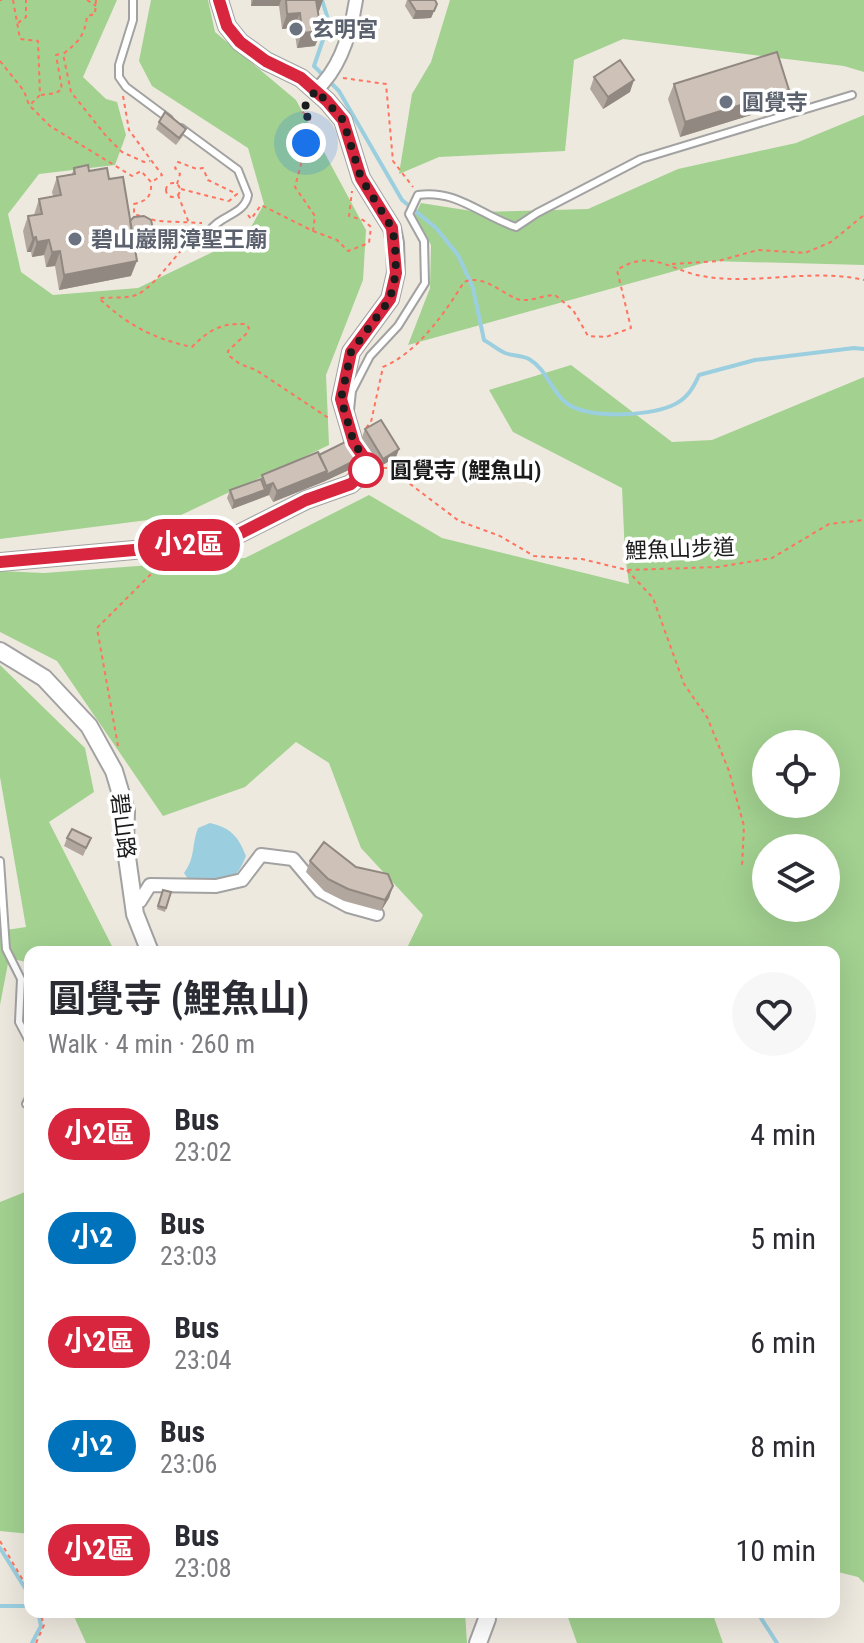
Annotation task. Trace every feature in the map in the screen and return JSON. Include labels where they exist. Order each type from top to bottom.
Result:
[{"type":"street","points":[[0,562],[223,542],[306,500],[351,484],[370,466],[352,434],[341,399],[351,352],[390,299],[396,273],[392,228],[361,178],[343,120],[301,78],[266,61],[240,42],[227,26],[219,0]]},
{"type":"street","points":[[316,90],[331,73],[351,30],[356,0]]},
{"type":"street","name":"碧山路","points":[[0,651],[44,678],[89,726],[114,771],[126,811],[125,843],[133,904],[148,946]]},
{"type":"street","points":[[133,904],[140,901],[150,885],[216,886],[242,880],[261,855],[293,859],[320,891],[348,906],[377,914]]},
{"type":"street","points":[[478,1643],[487,1618]]},
{"type":"lane","points":[[133,0],[133,20],[119,65],[119,77],[126,87],[238,170],[248,195],[243,208],[214,223],[209,232]]},
{"type":"lane","points":[[352,434],[352,391],[370,356],[398,326],[425,283],[424,241],[409,214],[418,195],[433,193],[453,197],[475,206],[494,220],[516,227],[641,159],[852,95]]},
{"type":"lane","points":[[0,861],[6,949],[21,979],[19,1022],[24,1032]]},
{"type":"path","points":[[13,0],[20,39],[38,41],[40,95]]},
{"type":"path","points":[[18,23],[26,17],[26,0]]},
{"type":"path","points":[[87,0],[96,6]]},
{"type":"path","points":[[29,105],[40,95],[62,89],[56,55],[77,44],[85,32],[87,16],[95,14],[96,0]]},
{"type":"path","points":[[63,54],[71,92],[106,136],[122,152],[144,162],[150,161]]},
{"type":"path","points":[[0,61],[24,91],[29,105],[50,126],[132,176],[141,171],[151,182],[150,195],[145,201],[134,204],[134,214],[157,221],[205,223]]},
{"type":"path","points":[[331,73],[349,80],[386,84],[393,161],[418,195]]},
{"type":"path","points":[[313,231],[315,216],[295,187],[312,122],[302,111],[316,90]]},
{"type":"path","points":[[122,95],[129,130],[162,175],[151,182]]},
{"type":"path","points":[[177,184],[180,174],[175,168],[178,162],[203,168],[208,180],[237,194]]},
{"type":"path","points":[[177,184],[169,184],[166,189],[170,196],[178,195]]},
{"type":"path","points":[[177,184],[181,189],[229,201]]},
{"type":"path","points":[[243,208],[251,219],[261,205],[337,240],[348,251],[369,243],[371,227],[363,220],[349,216],[353,185]]},
{"type":"path","points":[[181,189],[178,195],[190,224]]},
{"type":"path","points":[[671,264],[718,261],[758,250],[805,253],[831,242],[864,215]]},
{"type":"path","points":[[194,237],[171,264],[138,294],[99,298],[121,320],[165,341],[192,347],[210,329],[235,323],[246,324],[249,328],[247,333],[228,351],[228,355],[331,419]]},
{"type":"path","points":[[352,434],[371,422],[383,367],[399,360],[424,336],[464,282],[471,279],[492,284],[517,299],[528,301],[543,295],[555,295],[573,310],[588,336],[606,337],[631,328],[617,270],[631,261],[650,260],[671,264],[693,274],[715,277],[745,279],[840,275],[864,280]]},
{"type":"path","name":"鯉魚山步道","points":[[370,466],[389,468],[459,521],[500,536],[534,556],[582,559],[627,570],[718,567],[772,558],[829,524],[864,520]]},
{"type":"path","points":[[110,694],[97,628],[179,545]]},
{"type":"path","points":[[627,570],[653,598],[684,684],[707,717],[729,771],[744,826],[742,867]]},
{"type":"path","points":[[0,1541],[24,1582]]},
{"type":"path","points":[[36,1643],[44,1625],[42,1618]]},
{"type":"green space","points":[[0,0],[117,0],[83,77],[106,99],[117,102],[126,135],[115,165],[39,174],[8,214],[21,272],[53,295],[138,288],[246,236],[264,204],[248,148],[152,86],[139,61],[151,0],[208,0],[215,32],[296,100],[366,230],[363,280],[326,375],[329,445],[179,516],[0,539]]},
{"type":"green space","points":[[450,0],[864,0],[864,72],[844,66],[623,39],[574,60],[565,151],[439,157],[399,174],[412,94],[431,62]]},
{"type":"green space","points":[[864,115],[864,265],[711,261],[408,345],[430,288],[431,245],[414,216],[421,203],[478,212],[588,209],[678,169],[796,143]]},
{"type":"green space","points":[[571,365],[672,442],[712,440],[864,377],[864,1583],[858,1577],[840,1572],[840,946],[408,946],[423,915],[361,848],[329,763],[296,742],[245,787],[163,816],[57,661],[0,632],[0,571],[44,573],[245,558],[369,495],[442,538],[629,584],[622,488],[513,432],[489,390]]},
{"type":"green space","points":[[0,665],[85,748],[94,792],[49,822],[112,946],[24,946],[24,962],[9,958],[0,1005],[0,931],[26,927],[0,777]]},
{"type":"green space","points":[[24,1192],[24,1533],[0,1531],[0,1202]]},
{"type":"green space","points":[[75,1618],[465,1618],[467,1643],[86,1643]]},
{"type":"green space","points":[[568,1618],[714,1618],[723,1643],[577,1643]]},
{"type":"water","points":[[210,823],[233,834],[246,856],[232,878],[212,885],[193,886],[184,873],[198,828]]},
{"type":"building","points":[[286,0],[316,0],[321,31],[302,33],[300,13],[287,14]]},
{"type":"building","points":[[409,0],[435,0],[437,4],[434,11],[416,11]]},
{"type":"building","name":"圓覺寺","points":[[777,52],[789,90],[685,122],[674,84]]},
{"type":"building","points":[[620,60],[634,80],[608,97],[594,77]]},
{"type":"building","points":[[165,112],[186,129],[179,138],[159,122]]},
{"type":"building","name":"碧山巖開漳聖王廟","points":[[88,165],[89,171],[107,168],[109,179],[123,177],[137,261],[64,275],[60,251],[52,252],[49,240],[37,242],[36,237],[33,238],[28,216],[42,214],[39,199],[61,195],[57,177],[75,174],[74,168]]},
{"type":"building","points":[[144,216],[151,220],[153,229],[148,236],[139,237],[132,233],[130,221],[134,217]]},
{"type":"building","points":[[381,420],[399,449],[383,459],[365,429]]},
{"type":"building","points":[[347,441],[356,460],[326,475],[319,455]]},
{"type":"building","points":[[318,452],[327,471],[277,491],[273,483],[266,486],[262,475]]},
{"type":"building","points":[[261,479],[265,490],[234,501],[230,490]]},
{"type":"building","points":[[72,829],[91,838],[86,848],[67,838]]},
{"type":"building","points":[[324,842],[356,867],[388,874],[393,886],[385,900],[348,889],[328,879],[310,861]]},
{"type":"building","points":[[163,890],[171,892],[166,908],[158,906]]},
{"type":"waterway","points":[[322,0],[329,22],[314,66],[339,91],[402,200],[436,228],[458,255],[473,288],[484,340],[505,353],[535,363],[559,396],[573,407],[601,414],[647,412],[681,401],[699,375],[755,360],[864,349]]},
{"type":"waterway","points":[[0,1548],[24,1586]]},
{"type":"waterway","points":[[0,1606],[24,1606]]},
{"type":"waterway","points":[[32,1643],[41,1626],[39,1618]]},
{"type":"waterway","points":[[761,1618],[777,1643]]},
{"type":"bus line","name":"小2區","points":[[0,562],[223,542],[306,500],[351,484],[370,466],[354,443],[341,399],[351,352],[390,299],[396,273],[392,228],[361,178],[343,120],[301,78],[266,61],[240,42],[227,26],[219,0]]},
{"type":"place","name":"玄明宮","points":[[296,29]]},
{"type":"place","name":"圓覺寺","points":[[726,102]]},
{"type":"place","name":"碧山巖開漳聖王廟","points":[[75,239]]},
{"type":"place","name":"圓覺寺 (鯉魚山)","points":[[366,470]]},
{"type":"route","points":[[306,143],[312,122],[302,111],[316,90],[343,120],[361,178],[392,228],[395,243],[396,273],[390,299],[351,352],[341,399],[354,443],[370,466],[366,470]]}]
